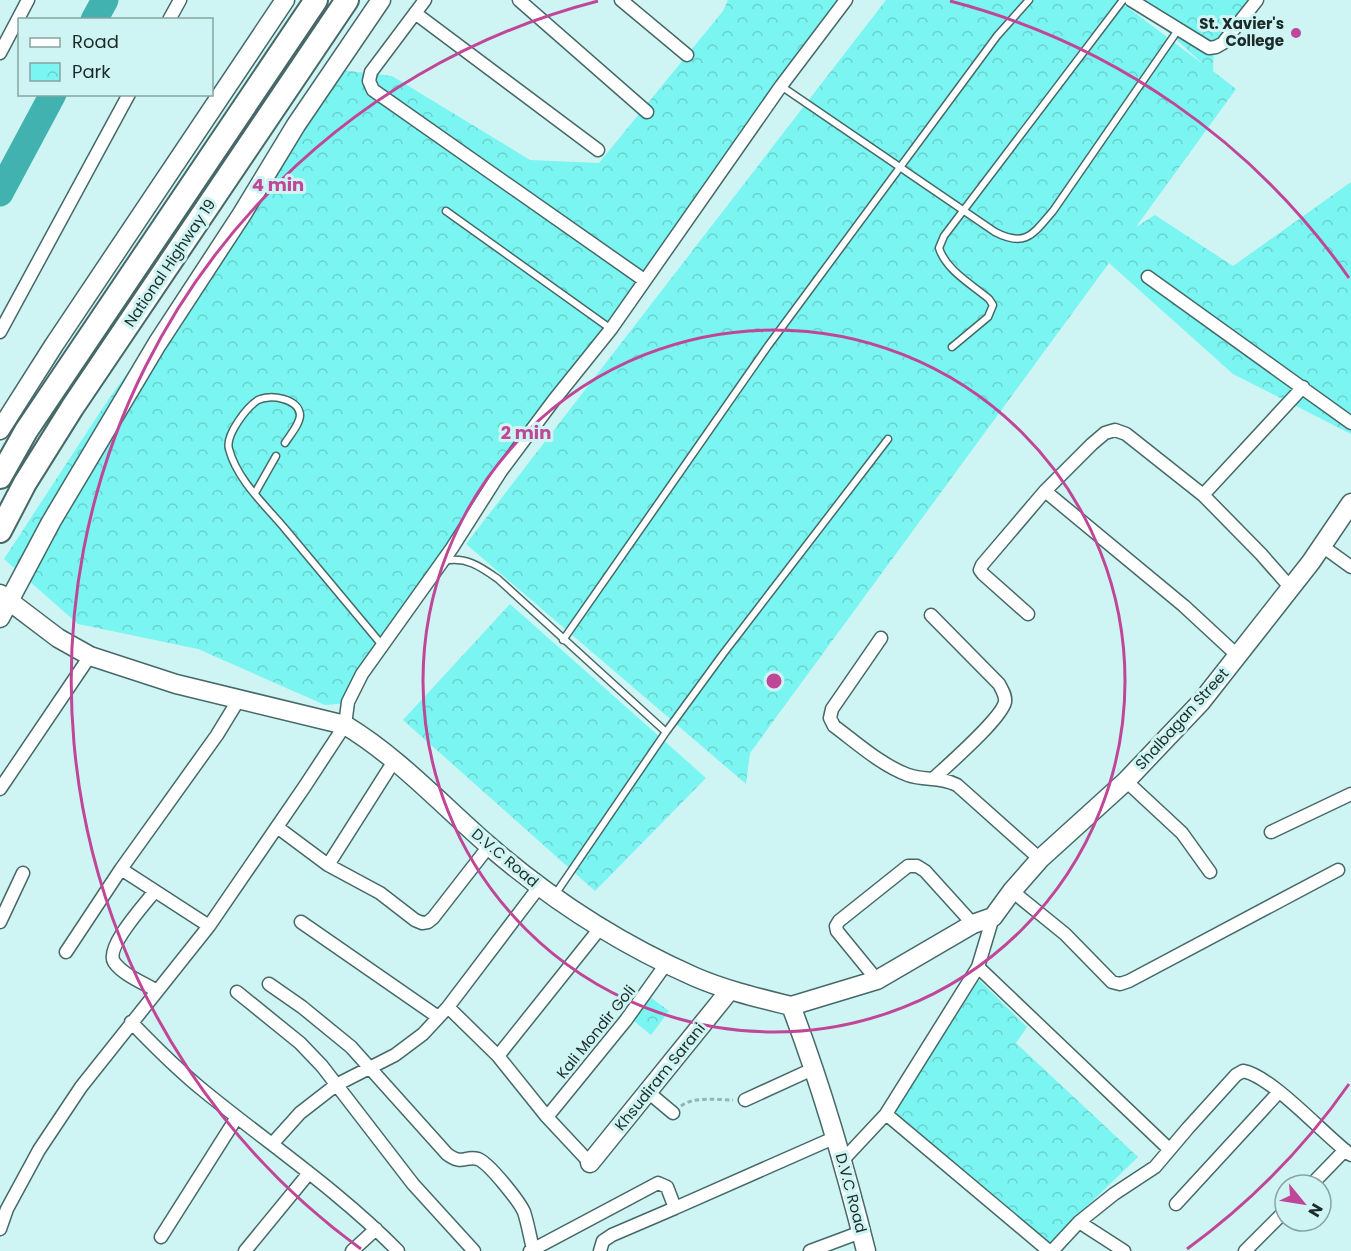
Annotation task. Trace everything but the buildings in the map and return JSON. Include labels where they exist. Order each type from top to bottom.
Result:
[{"type":"highway","points":[[0,477],[26,431],[316,0]]},
{"type":"highway","name":"National Highway 19","points":[[0,531],[25,483],[72,408],[347,0]]},
{"type":"main road","points":[[0,430],[54,345],[285,0]]},
{"type":"main road","points":[[0,618],[4,597],[157,344],[242,214],[296,125],[381,0]]},
{"type":"main road","name":"Shalbagan Street","points":[[993,917],[1040,859],[1126,781],[1201,702],[1311,562],[1351,503]]},
{"type":"main road","name":"D.V.C Road","points":[[4,597],[58,638],[90,656],[158,678],[345,725],[365,737],[489,846],[546,891],[601,927],[641,952],[696,978],[730,990],[791,1006],[815,1068],[843,1160],[866,1251]]},
{"type":"main road","points":[[791,1006],[877,981],[973,924],[993,917]]},
{"type":"main road","name":"Khsudiram Sarani","points":[[590,1163],[730,990]]},
{"type":"street","points":[[18,18],[28,0]]},
{"type":"street","points":[[170,18],[180,0]]},
{"type":"street","points":[[425,0],[371,72],[369,81],[373,90],[645,280]]},
{"type":"street","points":[[519,0],[647,112]]},
{"type":"street","points":[[621,0],[687,56]]},
{"type":"street","points":[[0,1229],[7,1209],[39,1150],[81,1087],[209,926],[277,827],[345,725],[348,702],[362,674],[444,561],[501,471],[611,329],[781,86],[846,0]]},
{"type":"street","points":[[1131,0],[1209,48],[1223,43],[1257,0]]},
{"type":"street","points":[[415,14],[598,150]]},
{"type":"street","points":[[0,53],[18,19]]},
{"type":"street","points":[[0,332],[128,96]]},
{"type":"street","points":[[1148,277],[1351,423]]},
{"type":"street","points":[[1203,495],[1303,387]]},
{"type":"street","points":[[1028,614],[980,570],[1003,539],[1045,491],[1092,444],[1105,433],[1115,429],[1126,434],[1203,495],[1290,587]]},
{"type":"street","points":[[1045,491],[1184,606],[1238,656]]},
{"type":"street","points":[[1322,546],[1351,567]]},
{"type":"street","points":[[931,615],[999,684],[1004,693],[1005,702],[975,740],[934,778]]},
{"type":"street","points":[[881,638],[832,709],[830,718],[834,726],[905,774],[920,779],[946,779],[957,785],[1040,859]]},
{"type":"street","points":[[0,789],[90,656]]},
{"type":"street","points":[[66,952],[121,869],[217,735],[239,699]]},
{"type":"street","points":[[328,865],[394,761]]},
{"type":"street","points":[[1126,781],[1182,833],[1210,872]]},
{"type":"street","points":[[1271,832],[1351,794]]},
{"type":"street","points":[[277,827],[328,865],[380,892],[422,923],[429,922],[433,918],[489,846]]},
{"type":"street","points":[[877,981],[837,931],[836,926],[839,921],[908,866],[916,866],[925,872],[973,924]]},
{"type":"street","points":[[121,869],[209,926]]},
{"type":"street","points":[[1012,891],[1065,934],[1103,975],[1112,982],[1120,984],[1130,981],[1338,870]]},
{"type":"street","points":[[0,922],[23,873]]},
{"type":"street","points":[[155,891],[118,939],[112,951],[112,959],[120,968],[157,991]]},
{"type":"street","points":[[273,1143],[300,1113],[336,1085],[395,1055],[423,1034],[546,891]]},
{"type":"street","points":[[843,1160],[886,1114],[978,967],[993,917]]},
{"type":"street","points":[[301,922],[438,1017]]},
{"type":"street","points":[[498,1056],[601,927]]},
{"type":"street","name":"Kali Mondir Goli","points":[[547,1117],[626,1020],[666,964]]},
{"type":"street","points":[[978,967],[1169,1149]]},
{"type":"street","points":[[269,984],[327,1026],[370,1068],[447,1154],[462,1161],[473,1158],[479,1160],[491,1171],[524,1212],[531,1250],[546,1247],[658,1183],[667,1187],[675,1208]]},
{"type":"street","points":[[237,992],[300,1043],[322,1065],[413,1184],[474,1251]]},
{"type":"street","points":[[448,1007],[498,1056],[547,1117],[590,1163]]},
{"type":"street","points":[[132,1022],[166,1058],[237,1117],[273,1143],[376,1229],[398,1251]]},
{"type":"street","points":[[745,1100],[815,1068]]},
{"type":"street","points":[[886,1114],[1050,1251],[1079,1222],[1114,1194],[1155,1167],[1236,1075],[1243,1071],[1250,1072],[1279,1092],[1348,1153],[1325,1173]]},
{"type":"street","points":[[648,1092],[673,1113]]},
{"type":"street","points":[[1176,1204],[1279,1092]]},
{"type":"street","points":[[161,1237],[237,1117]]},
{"type":"street","points":[[600,1251],[603,1241],[612,1235],[836,1137]]},
{"type":"street","points":[[245,1251],[309,1173]]},
{"type":"street","points":[[1079,1222],[1124,1251]]},
{"type":"street","points":[[1245,1251],[1273,1223]]},
{"type":"street","points":[[352,1251],[376,1229]]},
{"type":"street","points":[[810,1251],[861,1232]]},
{"type":"lane","points":[[563,640],[727,404],[997,36],[1029,0]]},
{"type":"lane","points":[[952,347],[988,317],[993,305],[942,258],[939,248],[941,242],[962,211],[1123,0]]},
{"type":"lane","points":[[781,86],[962,211],[1010,240],[1023,238],[1033,233],[1053,211],[1178,30]]},
{"type":"lane","points":[[446,211],[611,329]]},
{"type":"lane","points":[[285,443],[298,423],[300,415],[291,403],[280,398],[268,397],[257,400],[232,430],[227,444],[233,463],[255,493],[383,646]]},
{"type":"lane","points":[[546,891],[778,579],[888,439]]},
{"type":"lane","points":[[255,493],[276,456]]},
{"type":"lane","points":[[444,561],[467,560],[482,567],[498,579],[666,732]]},
{"type":"path","points":[[673,1113],[684,1103],[705,1100],[745,1100]]},
{"type":"green space","points":[[728,0],[852,0],[497,469],[348,703],[325,705],[198,649],[78,624],[4,559],[104,406],[341,70],[392,76],[530,160],[599,163],[723,11]]},
{"type":"green space","points":[[886,0],[1118,0],[1204,65],[1133,0],[1254,0],[1214,46],[1213,71],[1236,89],[1136,227],[1155,215],[1233,266],[1351,182],[1351,434],[1233,374],[1109,263],[750,753],[746,784],[466,544]]},
{"type":"green space","points":[[510,604],[706,778],[595,891],[403,720]]},
{"type":"green space","points":[[979,980],[1027,1027],[1016,1043],[1138,1157],[1049,1243],[895,1112]]},
{"type":"green space","points":[[646,994],[669,1011],[651,1035],[629,1017]]},
{"type":"waterway","points":[[95,18],[105,0]]},
{"type":"waterway","points":[[0,193],[52,96]]},
{"type":"place","name":"St. Xavier's College","points":[[1296,33]]}]
